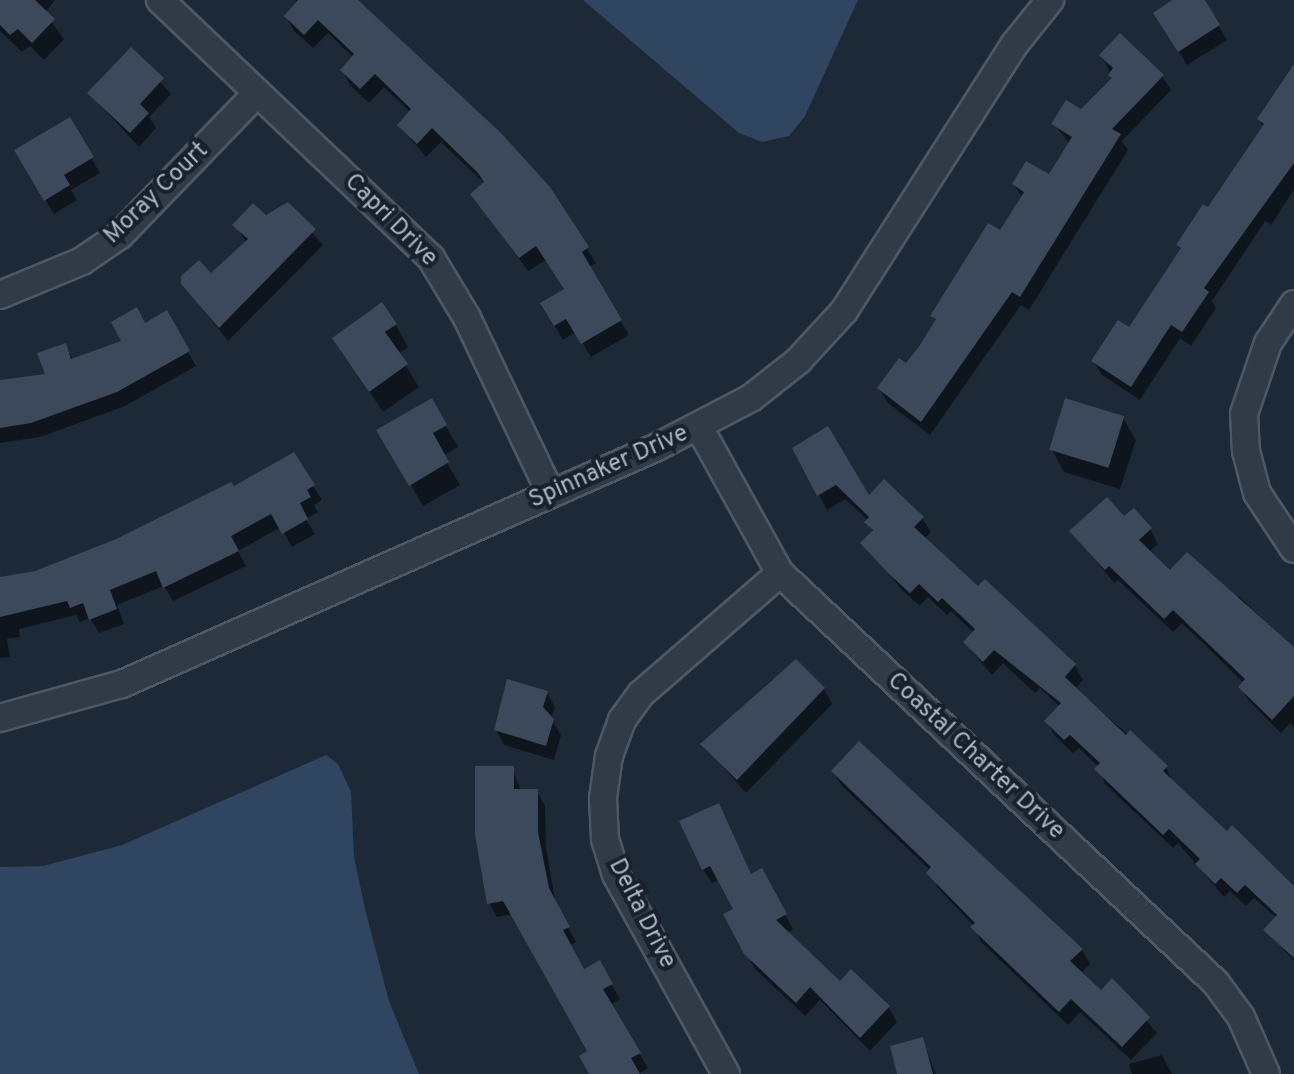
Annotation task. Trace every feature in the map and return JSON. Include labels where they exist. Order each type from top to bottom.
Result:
[{"type":"street","name":"Capri Drive","points":[[160,0],[431,258],[467,318],[551,494]]},
{"type":"street","name":"Spinnaker Drive","points":[[0,718],[122,684],[699,427],[751,398],[798,361],[844,311],[1014,45],[1050,0]]},
{"type":"street","name":"Moray Court","points":[[0,295],[82,261],[120,235],[257,93]]},
{"type":"street","points":[[1294,304],[1268,343],[1244,414],[1246,451],[1257,493],[1294,549]]},
{"type":"street","name":"Coastal Charter Drive","points":[[699,427],[780,573],[1216,983],[1241,1017],[1266,1074]]},
{"type":"street","name":"Delta Drive","points":[[726,1074],[616,875],[605,839],[603,798],[609,756],[622,720],[641,694],[780,573]]},
{"type":"water","points":[[583,0],[858,0],[805,116],[789,136],[762,142],[739,133]]},
{"type":"water","points":[[326,755],[338,764],[351,792],[354,857],[366,913],[389,1001],[419,1074],[0,1074],[0,867],[43,866],[122,845]]},
{"type":"building","points":[[0,0],[35,0],[55,19],[32,43],[18,29],[10,35],[0,25]]},
{"type":"building","points":[[298,0],[358,0],[501,133],[550,187],[589,247],[582,252],[622,320],[581,344],[566,319],[554,326],[540,303],[564,289],[536,246],[519,258],[470,194],[484,182],[478,173],[432,128],[417,144],[397,125],[411,109],[375,74],[360,89],[340,70],[354,54],[318,20],[304,35],[284,16]]},
{"type":"building","points":[[1172,0],[1205,0],[1220,25],[1178,52],[1153,13]]},
{"type":"building","points":[[1120,33],[1164,75],[1112,129],[1121,134],[1020,297],[1012,292],[921,422],[877,388],[899,358],[906,363],[920,345],[936,319],[930,316],[988,223],[1000,230],[1024,192],[1012,184],[1026,161],[1049,174],[1072,137],[1051,124],[1066,100],[1081,109],[1112,78],[1108,75],[1113,68],[1099,55]]},
{"type":"building","points":[[131,47],[164,78],[140,104],[149,113],[130,133],[87,93]]},
{"type":"building","points":[[1294,64],[1294,163],[1204,288],[1209,292],[1182,332],[1171,325],[1131,387],[1091,361],[1118,320],[1129,327],[1181,248],[1176,245],[1203,204],[1208,207],[1264,124],[1257,119]]},
{"type":"building","points":[[70,117],[94,157],[64,175],[70,185],[44,201],[14,150]]},
{"type":"building","points":[[288,202],[316,229],[219,328],[181,284],[181,276],[199,260],[211,273],[248,239],[232,225],[253,203],[266,215]]},
{"type":"building","points":[[382,302],[397,324],[385,332],[408,364],[369,392],[332,338]]},
{"type":"building","points":[[137,307],[145,323],[167,310],[190,351],[117,392],[31,423],[0,428],[0,380],[45,374],[37,353],[66,343],[71,359],[121,341],[111,322]]},
{"type":"building","points":[[432,398],[447,425],[433,433],[449,462],[409,486],[376,430]]},
{"type":"building","points":[[1065,398],[1124,416],[1109,468],[1049,450]]},
{"type":"building","points":[[828,426],[869,495],[884,479],[924,517],[914,527],[978,586],[985,579],[1076,664],[1065,677],[1126,735],[1130,730],[1168,766],[1163,771],[1227,831],[1232,825],[1294,886],[1294,958],[1263,930],[1277,915],[1245,885],[1237,893],[1221,878],[1215,884],[1195,864],[1200,859],[1169,829],[1163,835],[1094,769],[1100,763],[1070,735],[1064,740],[1044,721],[1061,703],[994,650],[983,662],[963,642],[975,629],[942,598],[938,602],[919,584],[910,593],[890,575],[860,543],[873,530],[864,522],[869,517],[836,485],[817,496],[792,448]]},
{"type":"building","points":[[294,452],[315,485],[307,490],[311,497],[300,503],[308,519],[282,534],[271,514],[231,536],[239,551],[163,588],[156,571],[110,590],[117,609],[89,620],[83,603],[70,608],[67,601],[0,617],[0,577],[35,571],[116,539],[231,482],[234,486]]},
{"type":"building","points":[[1107,497],[1124,516],[1134,508],[1152,528],[1139,540],[1170,570],[1187,552],[1294,647],[1294,696],[1272,720],[1238,687],[1245,679],[1173,610],[1164,619],[1109,566],[1105,570],[1069,531]]},
{"type":"building","points":[[796,659],[825,688],[737,780],[700,744]]},
{"type":"building","points":[[507,679],[548,691],[543,707],[554,719],[546,746],[494,730]]},
{"type":"building","points":[[859,741],[1083,949],[1070,961],[1101,990],[1112,978],[1150,1017],[1122,1047],[1071,999],[1059,1012],[970,927],[975,923],[926,873],[931,867],[831,771]]},
{"type":"building","points":[[475,766],[514,766],[514,789],[538,789],[538,832],[549,888],[570,927],[563,930],[584,969],[600,960],[613,984],[603,989],[641,1053],[631,1058],[640,1074],[589,1074],[579,1056],[587,1051],[503,901],[487,904],[475,835]]},
{"type":"building","points":[[719,803],[751,874],[762,868],[787,914],[776,920],[840,981],[851,969],[890,1006],[860,1038],[810,987],[796,1003],[744,954],[723,914],[733,909],[710,866],[702,870],[679,821]]},
{"type":"building","points":[[923,1037],[933,1074],[897,1074],[890,1046]]}]
